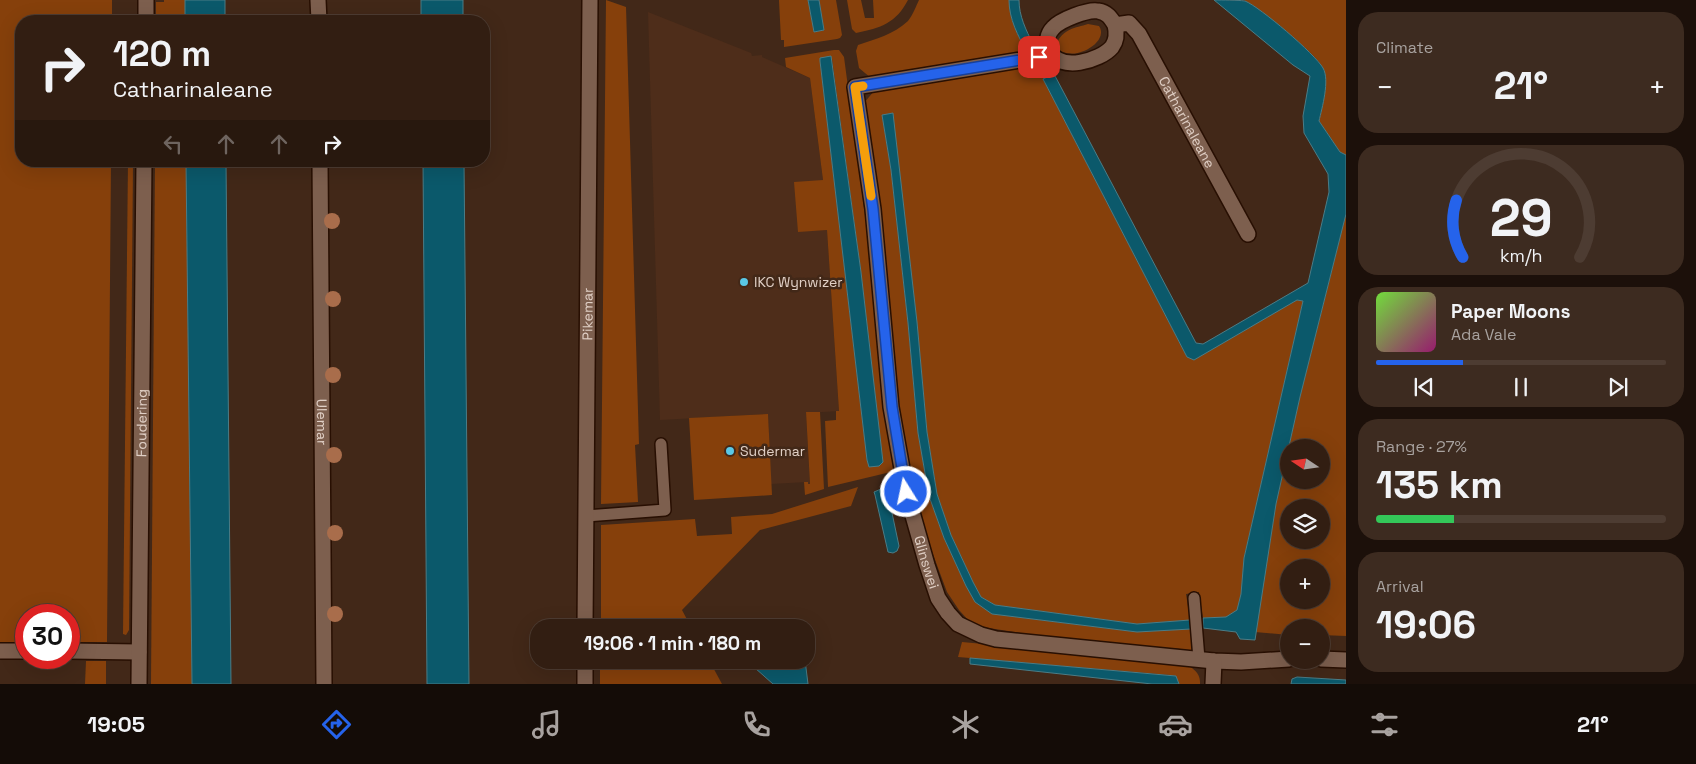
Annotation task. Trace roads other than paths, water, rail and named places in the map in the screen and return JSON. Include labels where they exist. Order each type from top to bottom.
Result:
[{"type":"street","points":[[146,0],[146,15]]},
{"type":"street","points":[[318,0],[319,15]]},
{"type":"street","name":"Pikemar","points":[[585,619],[590,0]]},
{"type":"street","name":"Catharinaleane","points":[[1050,52],[1048,46],[1049,33],[1053,27],[1090,10],[1098,10],[1105,13],[1115,25],[1129,23],[1140,34],[1248,234]]},
{"type":"street","points":[[1050,52],[1054,58],[1066,64],[1084,62],[1107,51],[1112,46],[1117,32],[1115,25]]},
{"type":"street","name":"Glinswei","points":[[1050,52],[1039,57],[855,87],[873,209],[897,444],[906,492],[938,598],[958,624],[981,636],[996,639],[1207,660],[1241,662],[1280,660]]},
{"type":"street","name":"Foudering","points":[[139,684],[144,167]]},
{"type":"street","name":"Ulemar","points":[[320,167],[324,684]]},
{"type":"street","points":[[0,651],[15,651]]},
{"type":"street","points":[[80,651],[139,652]]},
{"type":"street","points":[[1330,659],[1346,660]]},
{"type":"street","points":[[1207,660],[1212,684]]},
{"type":"street","points":[[585,669],[585,684]]},
{"type":"lane","points":[[586,516],[665,510],[661,444]]},
{"type":"lane","points":[[1194,598],[1207,660]]},
{"type":"water","points":[[185,0],[225,0],[225,15],[185,15]]},
{"type":"water","points":[[421,0],[463,0],[463,15],[421,15]]},
{"type":"water","points":[[808,0],[819,0],[824,30],[814,32]]},
{"type":"water","points":[[1009,0],[1019,0],[1025,28],[1033,44],[1027,52],[1012,21]]},
{"type":"water","points":[[1214,0],[1245,1],[1252,5],[1287,32],[1318,61],[1323,68],[1326,80],[1319,121],[1340,152],[1346,155],[1346,214],[1291,439],[1280,439],[1280,486],[1255,640],[1240,639],[1236,632],[1203,628],[1203,618],[1226,617],[1237,610],[1241,594],[1244,558],[1303,301],[1297,300],[1194,360],[1187,357],[1043,79],[1054,74],[1196,343],[1203,344],[1308,283],[1329,192],[1328,174],[1304,133],[1303,116],[1310,76],[1293,65]]},
{"type":"water","points":[[831,56],[861,272],[883,462],[879,466],[869,467],[867,460],[820,61],[820,58]]},
{"type":"water","points":[[893,113],[917,322],[927,432],[937,494],[951,535],[981,597],[995,605],[1137,624],[1190,620],[1191,629],[1137,632],[992,614],[975,602],[944,538],[929,496],[918,433],[891,170],[882,115]]},
{"type":"water","points":[[186,167],[226,167],[231,684],[192,684]]},
{"type":"water","points":[[423,167],[464,167],[469,684],[427,684]]},
{"type":"water","points":[[881,489],[885,490],[888,494],[899,546],[897,551],[893,553],[888,552],[874,492]]},
{"type":"water","points":[[970,658],[1176,676],[1179,684],[1152,684],[970,664]]},
{"type":"water","points":[[756,669],[806,669],[808,684],[773,684]]},
{"type":"water","points":[[1297,677],[1346,680],[1346,684],[1291,684],[1292,679]]},
{"type":"place","name":"IKC Wynwizer","points":[[744,282]]},
{"type":"place","name":"Sudermar","points":[[730,451]]}]
